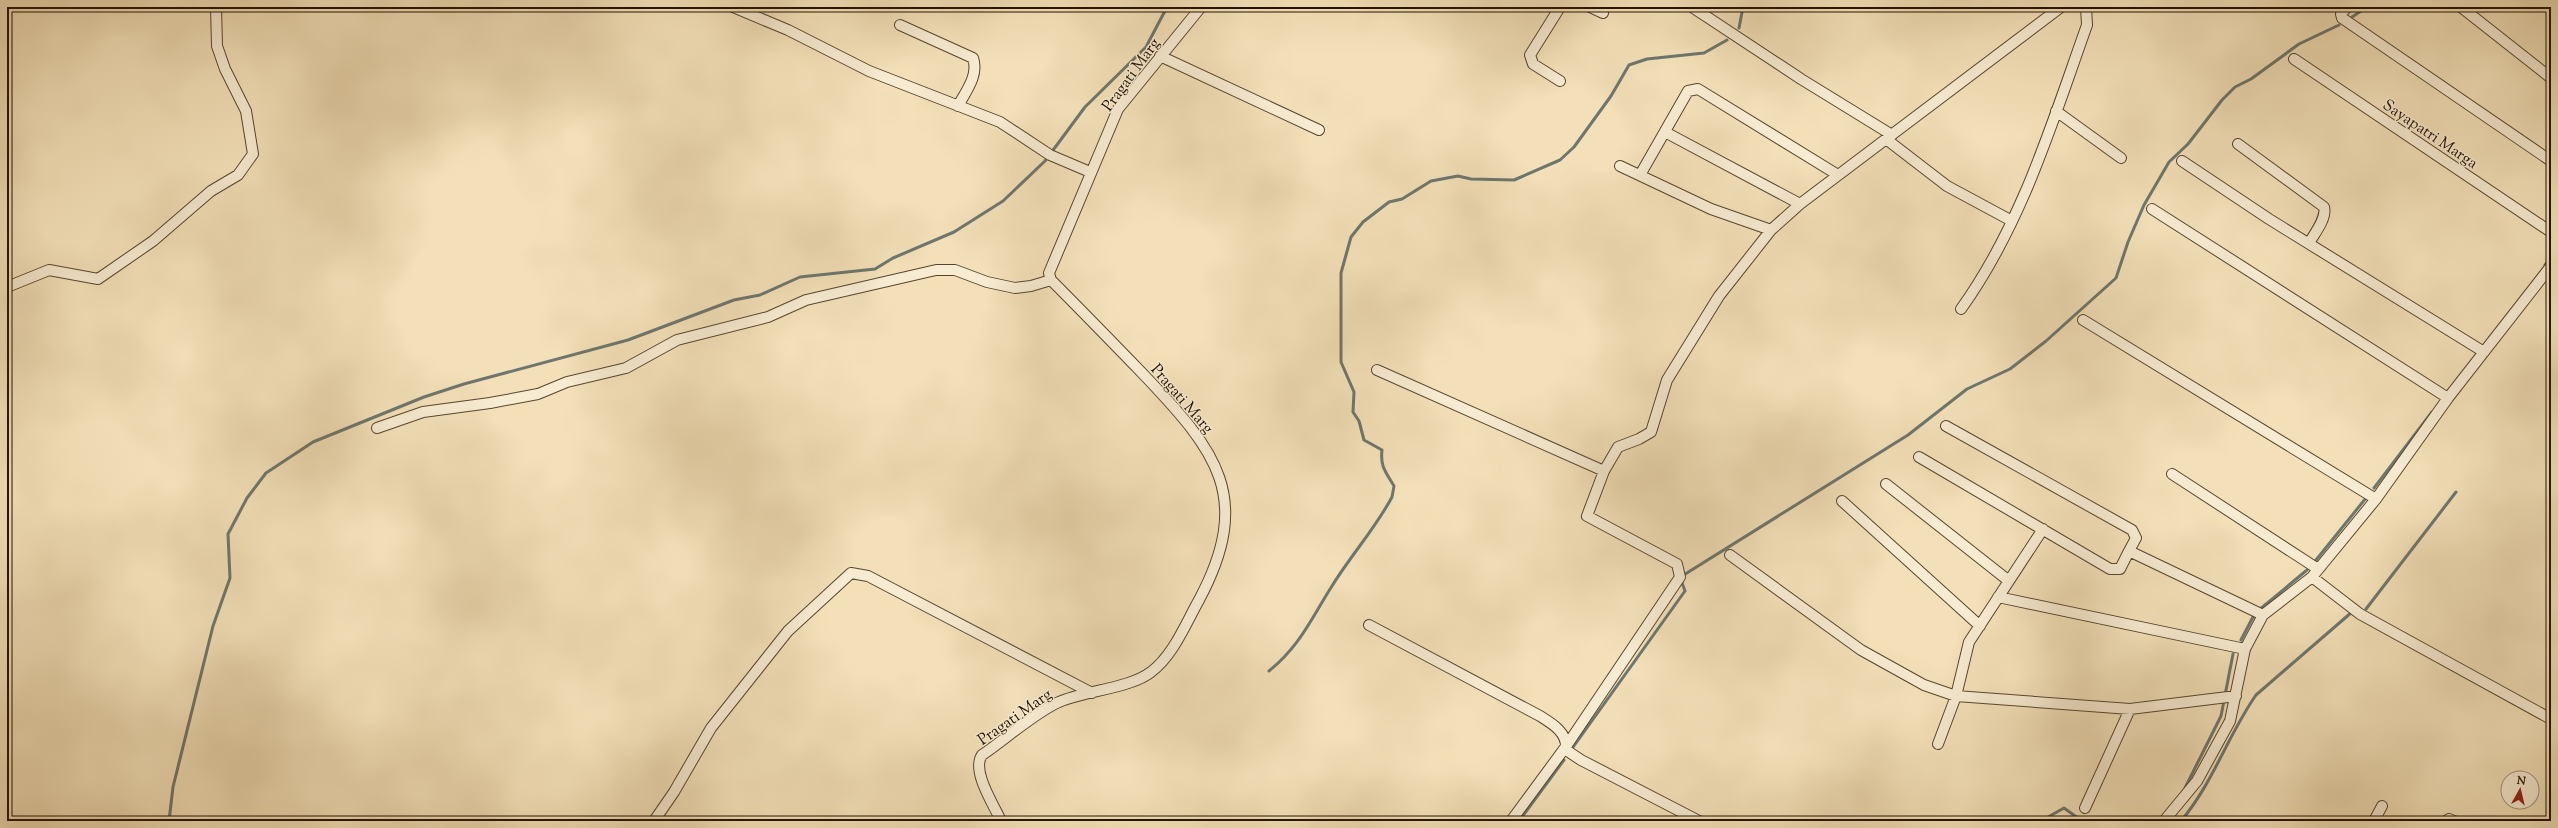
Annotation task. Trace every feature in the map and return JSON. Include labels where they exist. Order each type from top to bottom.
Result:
[{"type":"street","points":[[7,287],[49,270],[98,279],[153,241],[211,192],[238,175],[253,154],[246,111],[225,69],[217,46],[216,7]]},
{"type":"street","points":[[734,7],[788,30],[869,71],[1000,122],[1050,154],[1090,172]]},
{"type":"street","name":"Pragati Marg","points":[[1001,821],[979,773],[978,760],[982,755],[1056,703],[1149,674],[1158,667],[1180,634],[1209,581],[1220,548],[1225,503],[1219,474],[1209,451],[1181,414],[1052,280],[1049,270],[1118,110],[1201,7]]},
{"type":"street","points":[[1560,7],[1530,55],[1533,64],[1560,80]]},
{"type":"street","points":[[1590,7],[1603,13]]},
{"type":"street","points":[[1692,7],[1889,137],[1947,186],[2012,221]]},
{"type":"street","points":[[1961,309],[1982,277],[2025,194],[2087,25],[2086,7]]},
{"type":"street","points":[[2347,7],[2341,14],[2342,18],[2551,162]]},
{"type":"street","points":[[1511,821],[1567,744],[1680,577],[1677,564],[1587,516],[1604,471],[1618,447],[1640,439],[1651,432],[1667,380],[1719,296],[1771,230],[1800,204],[2055,8]]},
{"type":"street","points":[[2466,9],[2551,78]]},
{"type":"street","points":[[900,24],[973,58],[976,67],[974,77],[958,106]]},
{"type":"street","points":[[1160,56],[1319,130]]},
{"type":"street","name":"Sayapatri Marga","points":[[2294,59],[2551,232]]},
{"type":"street","points":[[1640,175],[1688,91],[1698,89],[1838,175]]},
{"type":"street","points":[[2056,111],[2121,158]]},
{"type":"street","points":[[1665,132],[1800,204]]},
{"type":"street","points":[[2238,144],[2324,207],[2325,212],[2323,218],[2309,243]]},
{"type":"street","points":[[2182,161],[2309,243],[2484,352]]},
{"type":"street","points":[[1620,166],[1712,209],[1771,230]]},
{"type":"street","points":[[2152,209],[2448,398]]},
{"type":"street","points":[[2164,821],[2197,781],[2230,721],[2245,649],[2263,615],[2315,573],[2376,499],[2448,398],[2551,266]]},
{"type":"street","points":[[377,428],[423,412],[490,404],[538,394],[567,382],[626,368],[677,340],[768,318],[806,300],[936,270],[955,270],[987,282],[1015,288],[1031,286],[1052,280]]},
{"type":"street","points":[[2083,320],[2376,499]]},
{"type":"street","points":[[1377,370],[1604,471]]},
{"type":"street","points":[[1919,457],[2115,570],[2120,569],[2136,538],[2132,530],[1946,426]]},
{"type":"street","points":[[2172,474],[2315,573],[2360,614],[2551,719]]},
{"type":"street","points":[[1886,484],[2009,581]]},
{"type":"street","points":[[1842,501],[1980,626]]},
{"type":"street","points":[[1938,744],[1956,696],[1969,642],[2043,529]]},
{"type":"street","points":[[2129,551],[2263,615]]},
{"type":"street","points":[[1730,555],[1861,650],[1924,685],[1956,696],[2130,709],[2217,697],[2236,696]]},
{"type":"street","points":[[654,821],[674,792],[711,728],[788,631],[851,572],[868,576],[1092,693]]},
{"type":"street","points":[[1998,597],[2245,649]]},
{"type":"street","points":[[1369,625],[1540,716],[1559,728],[1567,744],[1566,750],[1581,760],[1699,821]]},
{"type":"street","points":[[2085,808],[2130,709]]},
{"type":"street","points":[[2374,821],[2382,806]]},
{"type":"street","points":[[2446,821],[2449,819],[2454,821]]},
{"type":"waterway","points":[[169,821],[173,787],[213,626],[230,578],[228,534],[247,498],[266,473],[313,442],[424,397],[464,384],[628,340],[734,300],[760,295],[800,277],[875,269],[893,258],[954,232],[1003,201],[1045,161],[1085,107],[1146,47],[1167,7]]},
{"type":"waterway","points":[[1739,28],[1743,7]]},
{"type":"waterway","points":[[2352,17],[2367,7]]},
{"type":"waterway","points":[[1682,576],[1908,435],[1967,389],[2010,369],[2046,341],[2116,278],[2128,242],[2144,205],[2169,162],[2188,144],[2222,100],[2235,87],[2251,79],[2299,44],[2339,25]]},
{"type":"waterway","points":[[1269,671],[1280,662],[1297,642],[1339,575],[1378,520],[1392,497],[1394,486],[1383,465],[1382,450],[1364,440],[1359,421],[1353,412],[1354,392],[1341,362],[1341,273],[1351,237],[1363,222],[1389,202],[1402,199],[1431,181],[1458,176],[1471,179],[1514,180],[1560,160],[1574,147],[1611,96],[1629,65],[1647,59],[1704,53],[1727,40]]},
{"type":"waterway","points":[[2545,265],[2551,258]]},
{"type":"waterway","points":[[2374,488],[2432,412]]},
{"type":"waterway","points":[[2366,609],[2456,492]]},
{"type":"waterway","points":[[2316,560],[2366,498]]},
{"type":"waterway","points":[[2259,610],[2307,570]]},
{"type":"waterway","points":[[1571,750],[1685,591],[1681,580]]},
{"type":"waterway","points":[[2181,821],[2202,791],[2237,726],[2256,695],[2352,612]]},
{"type":"waterway","points":[[2241,640],[2253,617]]},
{"type":"waterway","points":[[2185,788],[2221,716],[2233,654]]},
{"type":"waterway","points":[[1519,821],[1564,760]]},
{"type":"waterway","points":[[2041,821],[2064,808],[2082,821]]}]
